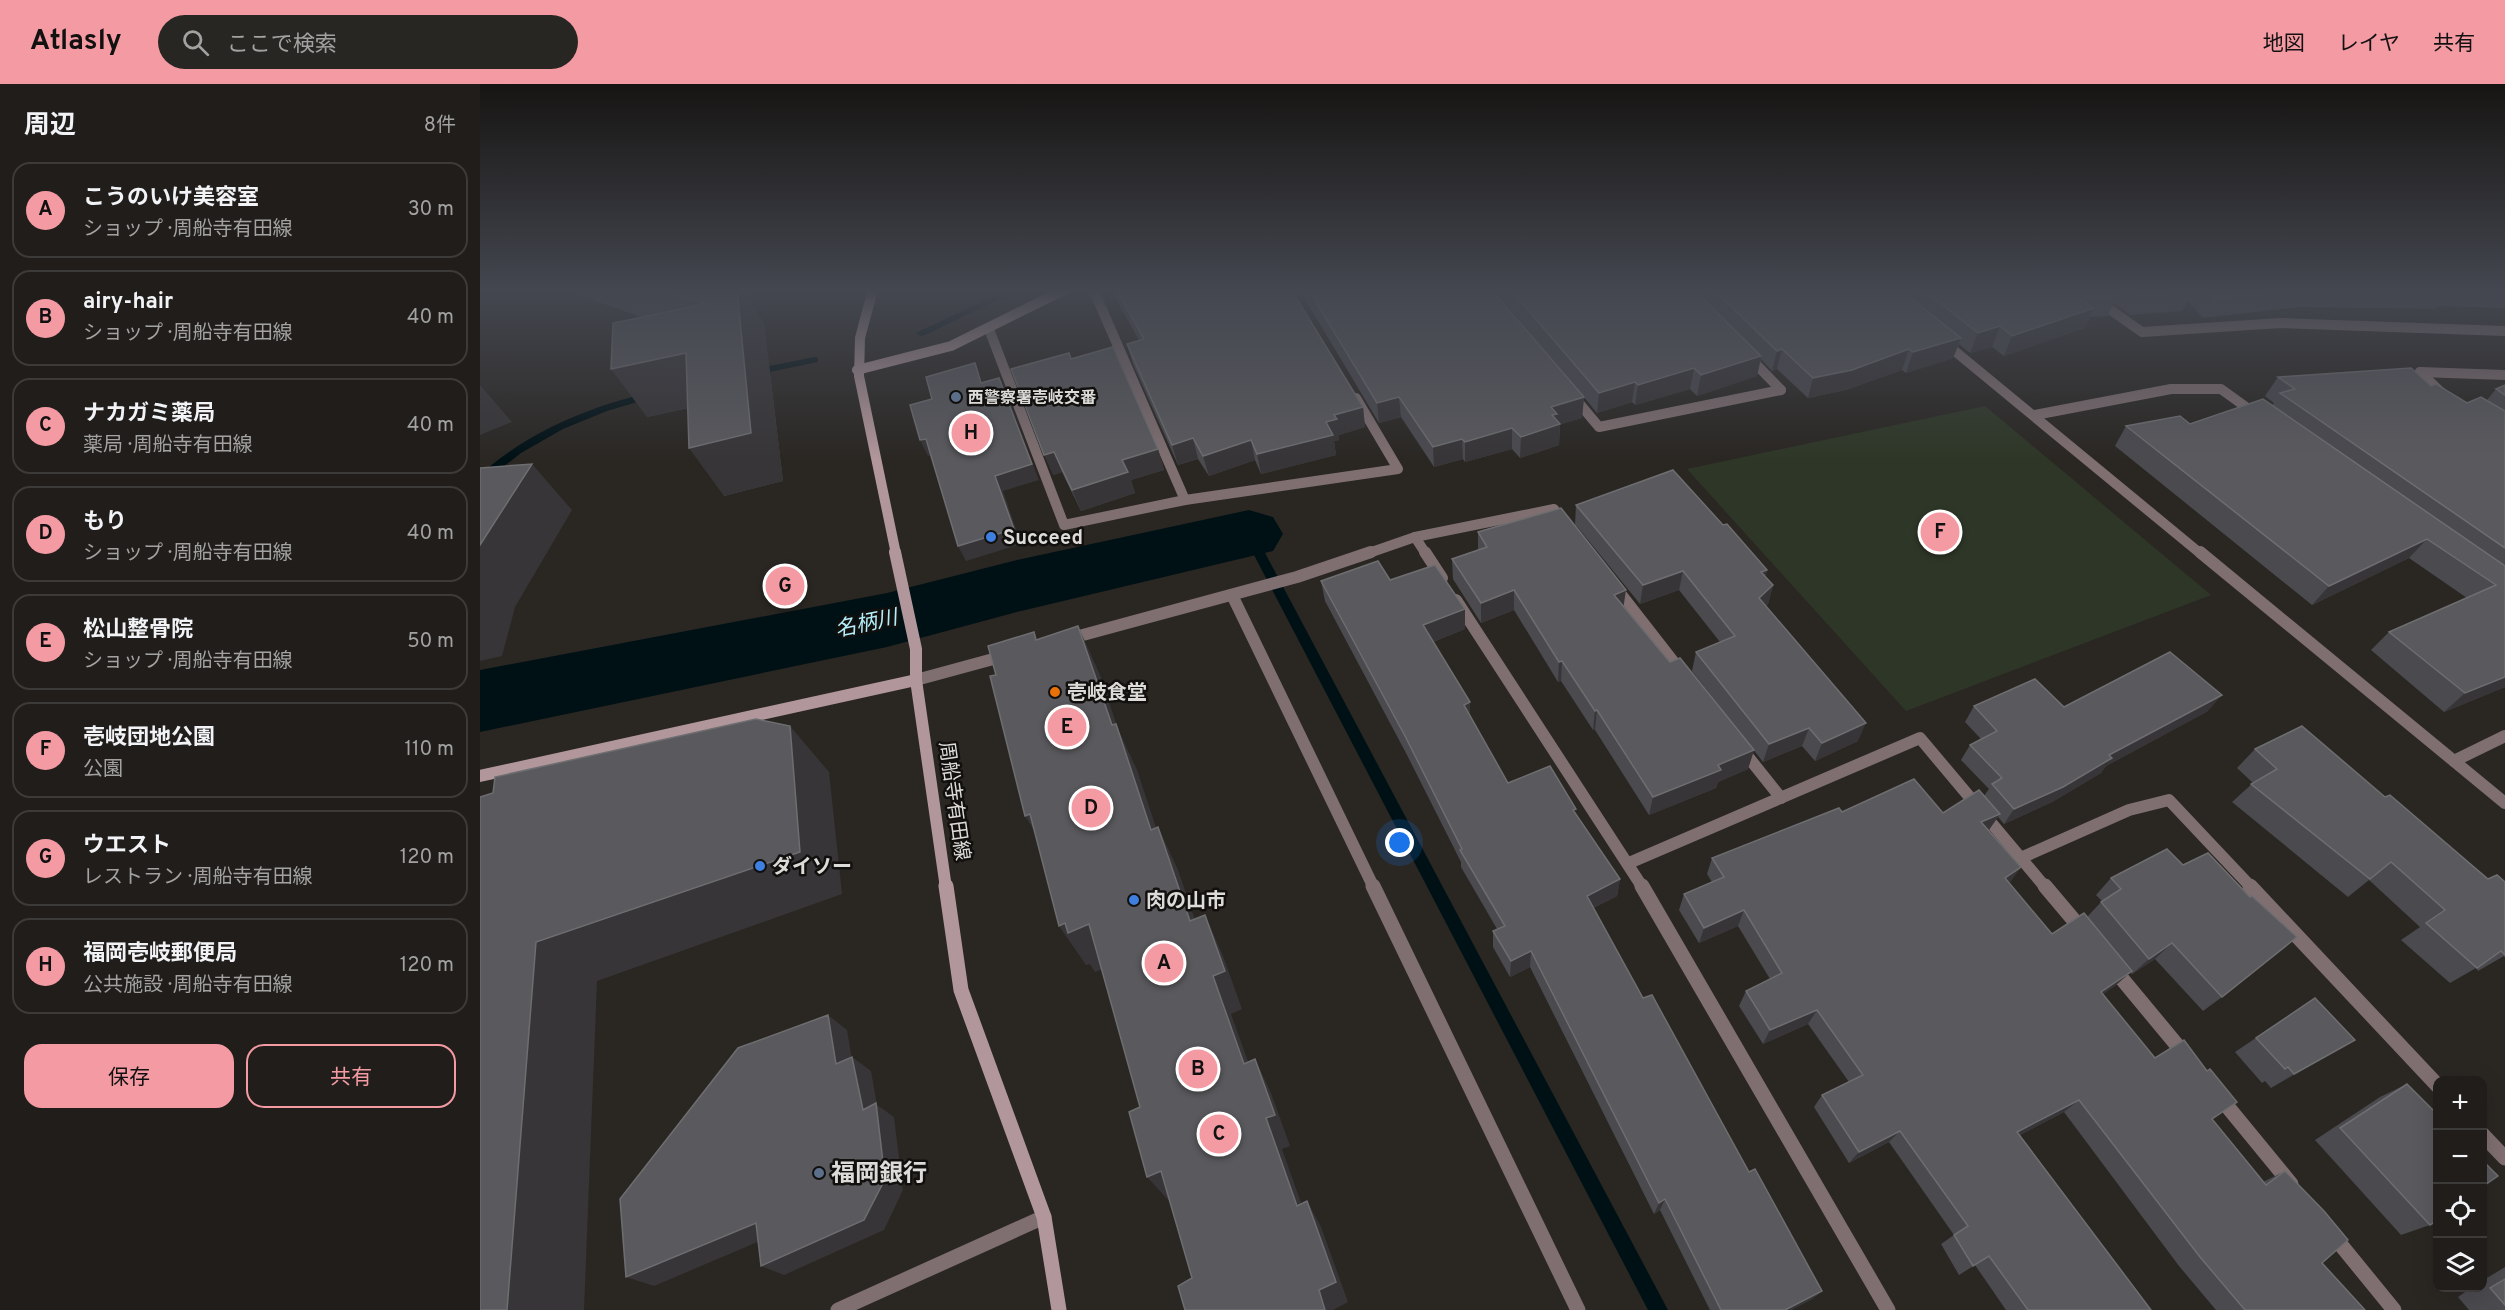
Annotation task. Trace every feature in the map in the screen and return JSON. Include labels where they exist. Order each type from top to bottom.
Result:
[{"type":"main road","name":"周船寺有田線","points":[[860,346],[857,370],[916,649],[916,680],[961,990],[1044,1217],[1059,1310]]},
{"type":"main road","points":[[857,370],[950,346]]},
{"type":"main road","points":[[480,776],[916,680]]},
{"type":"street","points":[[996,346],[1064,525],[1185,500],[1398,469],[1350,389]]},
{"type":"street","points":[[1118,346],[1185,500]]},
{"type":"street","points":[[1949,346],[2505,803]]},
{"type":"street","points":[[1563,384],[1599,427],[1781,390],[1739,348]]},
{"type":"street","points":[[2457,404],[2438,392],[2421,372],[2505,375]]},
{"type":"street","points":[[2035,415],[2171,389],[2221,389],[2268,423]]},
{"type":"street","points":[[1052,644],[1297,577],[1415,537],[1554,509],[1569,528]]},
{"type":"street","points":[[1415,537],[1629,864],[1888,1310]]},
{"type":"street","points":[[1605,574],[1693,686]]},
{"type":"street","points":[[1232,595],[1578,1310]]},
{"type":"street","points":[[916,680],[1018,652]]},
{"type":"street","points":[[2454,761],[2505,735]]},
{"type":"street","points":[[1629,864],[1920,738],[2091,940]]},
{"type":"street","points":[[1737,742],[1781,798]]},
{"type":"street","points":[[2023,857],[2129,810],[2169,800],[2433,1081]]},
{"type":"street","points":[[2106,959],[2303,1199]]},
{"type":"street","points":[[2487,1139],[2505,1158]]},
{"type":"street","points":[[838,1310],[1044,1217]]},
{"type":"street","points":[[2318,1218],[2394,1310]]},
{"type":"green space","points":[[1985,406],[2211,595],[1906,711],[1687,469]]},
{"type":"building","points":[[612,346],[743,346],[751,433],[689,448],[686,353],[611,369]]},
{"type":"building","points":[[1128,346],[1326,346],[1363,407],[1334,415],[1337,419],[1326,422],[1333,435],[1257,454],[1251,440],[1203,456],[1193,438],[1172,445]]},
{"type":"building","points":[[1343,346],[1540,346],[1584,397],[1551,407],[1557,414],[1552,415],[1560,424],[1521,437],[1512,428],[1465,442],[1462,439],[1433,447],[1399,397],[1377,403]]},
{"type":"building","points":[[1559,346],[1751,346],[1761,356],[1701,375],[1694,368],[1638,385],[1635,382],[1599,393]]},
{"type":"building","points":[[1772,346],[1933,346],[1913,352],[1909,349],[1852,370],[1813,378],[1782,349],[1777,351]]},
{"type":"building","points":[[1113,347],[1158,449],[1122,460],[1128,472],[1072,490],[1054,452],[1044,455],[1011,369],[1069,353],[1071,359]]},
{"type":"building","points":[[975,363],[981,383],[999,378],[1032,464],[995,476],[1014,529],[958,546],[926,439],[920,440],[910,405],[932,399],[926,377]]},
{"type":"building","points":[[2411,368],[2431,386],[2436,384],[2467,403],[2481,397],[2505,411],[2505,548],[2280,393],[2295,389],[2278,377]]},
{"type":"building","points":[[2505,385],[2505,395],[2496,389]]},
{"type":"building","points":[[2263,399],[2505,566],[2505,677],[2465,693],[2389,632],[2496,585],[2427,539],[2329,586],[2126,426],[2180,416],[2190,424]]},
{"type":"building","points":[[532,464],[480,545],[480,468]]},
{"type":"building","points":[[1673,470],[1723,525],[1727,524],[1767,570],[1761,572],[1773,585],[1759,598],[1866,723],[1822,743],[1809,728],[1769,744],[1696,652],[1735,636],[1683,571],[1643,585],[1576,505]]},
{"type":"building","points":[[1561,508],[1626,590],[1614,595],[1670,662],[1680,658],[1754,750],[1718,765],[1721,770],[1653,797],[1597,710],[1595,711],[1562,661],[1559,662],[1514,590],[1481,603],[1452,559],[1487,547],[1478,532]]},
{"type":"building","points":[[1378,561],[1390,580],[1435,565],[1465,609],[1423,625],[1470,702],[1464,705],[1508,783],[1550,766],[1576,809],[1573,810],[1620,879],[1587,896],[1643,998],[1652,995],[1749,1172],[1755,1169],[1822,1291],[1785,1310],[1721,1310],[1665,1199],[1659,1203],[1531,951],[1511,961],[1493,931],[1505,926],[1460,850],[1462,849],[1405,736],[1321,581]]},
{"type":"building","points":[[1078,626],[1112,725],[1116,724],[1151,830],[1158,827],[1190,921],[1205,915],[1225,971],[1213,976],[1244,1064],[1255,1059],[1275,1115],[1266,1118],[1297,1206],[1307,1201],[1336,1282],[1319,1290],[1325,1310],[1185,1310],[1178,1286],[1192,1278],[1161,1171],[1147,1177],[1129,1112],[1140,1107],[1089,924],[1068,933],[1065,923],[1059,926],[1030,814],[1025,816],[990,676],[996,675],[988,646],[1034,632],[1036,640]]},
{"type":"building","points":[[2170,652],[2222,695],[2109,755],[2112,758],[2063,787],[2014,809],[1992,784],[2002,778],[1970,745],[1997,731],[1974,706],[2035,679],[2064,707]]},
{"type":"building","points":[[756,719],[790,726],[800,852],[536,942],[507,1310],[480,1310],[480,797],[493,793],[495,777]]},
{"type":"building","points":[[2302,726],[2385,797],[2390,795],[2488,879],[2497,875],[2505,882],[2505,955],[2501,951],[2477,968],[2426,923],[2445,910],[2391,862],[2370,879],[2251,784],[2277,769],[2255,749]]},
{"type":"building","points":[[1914,779],[1943,813],[1979,790],[2000,814],[1981,822],[2021,867],[2005,878],[2052,934],[2084,913],[2132,971],[2101,992],[2155,1058],[2184,1040],[2207,1071],[2210,1069],[2237,1102],[2212,1119],[2266,1185],[2285,1171],[2324,1211],[2348,1240],[2322,1263],[2365,1310],[2245,1310],[2200,1257],[2079,1100],[2017,1132],[2151,1310],[2028,1310],[1989,1256],[1973,1266],[1954,1235],[1968,1226],[1900,1131],[1859,1152],[1822,1095],[1863,1075],[1817,1010],[1770,1030],[1746,991],[1782,973],[1744,910],[1704,928],[1684,894],[1724,877],[1712,858],[1839,808],[1842,812]]},
{"type":"building","points":[[2167,849],[2183,865],[2208,853],[2250,897],[2252,896],[2297,937],[2222,997],[2172,943],[2149,959],[2101,902],[2121,889],[2111,878]]},
{"type":"building","points":[[2315,998],[2355,1040],[2294,1074],[2288,1067],[2285,1069],[2256,1038]]},
{"type":"building","points":[[828,1015],[836,1064],[852,1057],[863,1110],[876,1103],[885,1179],[864,1220],[761,1266],[756,1223],[626,1277],[620,1199],[738,1048]]},
{"type":"building","points":[[2407,1084],[2433,1110],[2433,1223],[2430,1225],[2340,1128]]},
{"type":"building","points":[[2487,1165],[2498,1176],[2487,1184]]},
{"type":"building","points":[[2505,1279],[2505,1305],[2490,1288]]},
{"type":"waterway","points":[[754,372],[814,360]]},
{"type":"waterway","points":[[480,481],[518,450],[559,427],[603,409],[650,395]]},
{"type":"waterway","points":[[1249,534],[1658,1310]]},
{"type":"waterway","name":"名柄川","points":[[480,701],[887,620],[1017,586],[1249,534]]},
{"type":"place","name":"西警察署壱岐交番","points":[[956,397]]},
{"type":"place","name":"福岡壱岐郵便局","points":[[971,433]]},
{"type":"place","name":"壱岐団地公園","points":[[1940,532]]},
{"type":"place","name":"Succeed","points":[[991,537]]},
{"type":"place","name":"ウエスト","points":[[785,586]]},
{"type":"place","name":"壱岐食堂","points":[[1055,692]]},
{"type":"place","name":"松山整骨院","points":[[1067,727]]},
{"type":"place","name":"もり","points":[[1091,808]]},
{"type":"place","name":"ダイソー","points":[[760,866]]},
{"type":"place","name":"肉の山市","points":[[1134,900]]},
{"type":"place","name":"こうのいけ美容室","points":[[1164,963]]},
{"type":"place","name":"airy-hair","points":[[1198,1069]]},
{"type":"place","name":"ナカガミ薬局","points":[[1219,1134]]},
{"type":"place","name":"福岡銀行","points":[[819,1173]]}]
